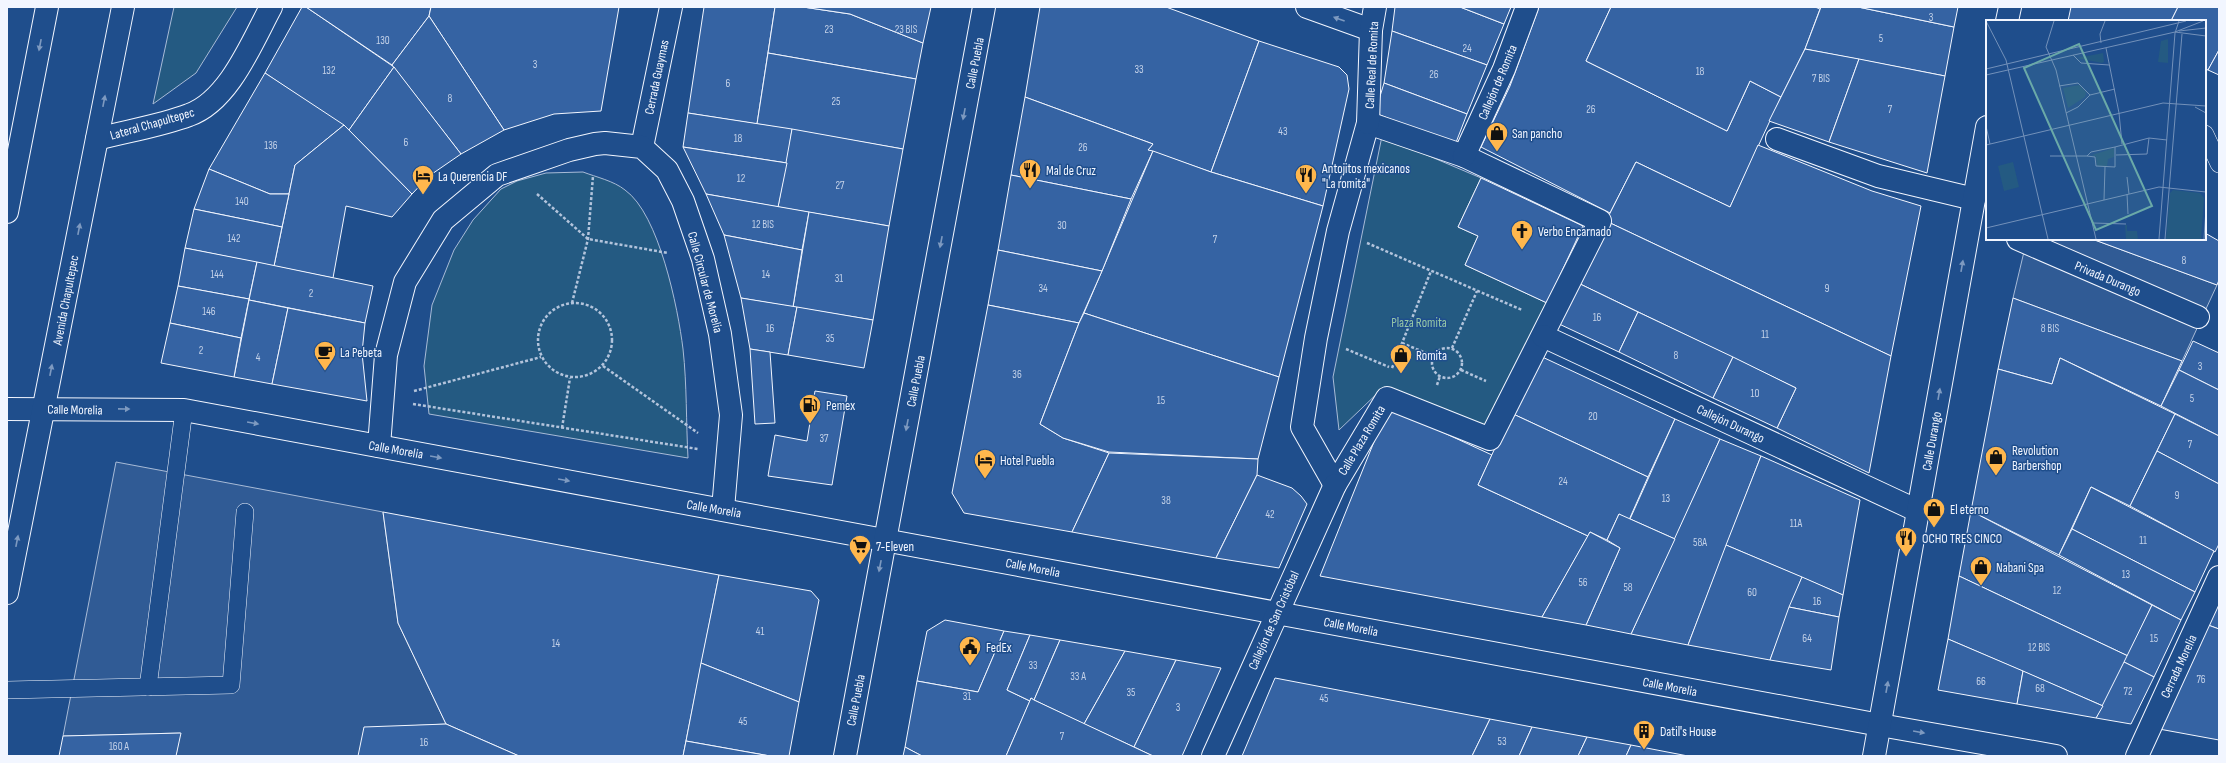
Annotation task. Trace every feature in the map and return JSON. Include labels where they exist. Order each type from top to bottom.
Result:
[{"type":"street","points":[[7,212],[47,7]]},
{"type":"street","name":"Avenida Chapultepec","points":[[7,593],[123,7]]},
{"type":"street","name":"Lateral Chapultepec","points":[[97,139],[191,115],[212,102],[231,80],[271,7]]},
{"type":"street","name":"Cerrada Guaymas","points":[[642,147],[671,7]]},
{"type":"street","name":"Calle Puebla","points":[[845,756],[984,7]]},
{"type":"street","points":[[1307,7],[1371,30]]},
{"type":"street","name":"Calle Real de Romita","points":[[1368,124],[1371,30],[1375,7]]},
{"type":"street","name":"Callejón de Romita","points":[[1464,156],[1504,69],[1528,7]]},
{"type":"street","points":[[2007,20],[2010,7]]},
{"type":"street","name":"Calle Plaza Romita","points":[[1368,124],[1464,156],[1600,221],[1490,439],[1387,398],[1335,485],[1302,427],[1316,338],[1338,231],[1368,124]]},
{"type":"street","name":"Calle Durango","points":[[1874,756],[1918,511],[1977,215],[1986,135]]},
{"type":"street","points":[[1777,139],[1878,176],[1977,215]]},
{"type":"street","points":[[379,446],[386,355],[405,282],[443,220],[498,175],[509,170],[569,150],[595,144],[605,143],[642,147]]},
{"type":"street","name":"Calle Circular de Morelia","points":[[642,147],[667,170],[683,200],[703,259],[722,346],[731,415],[723,510]]},
{"type":"street","name":"Privada Durango","points":[[2020,240],[2198,317]]},
{"type":"street","name":"Callejón Durango","points":[[1546,329],[1918,511]]},
{"type":"street","name":"Calle Morelia","points":[[7,409],[43,408],[184,410],[1277,612],[1880,726],[2056,756]]},
{"type":"street","name":"Callejón de San Cristóbal","points":[[1213,756],[1335,485]]},
{"type":"street","name":"Cerrada Morelia","points":[[2137,756],[2219,577]]},
{"type":"lane","points":[[2206,136],[2219,164]]},
{"type":"lane","points":[[148,687],[184,410]]},
{"type":"lane","points":[[7,690],[231,686],[245,512]]},
{"type":"path","points":[[572,303],[588,239],[595,144]]},
{"type":"path","points":[[509,170],[588,239],[703,259]]},
{"type":"path","points":[[1338,231],[1477,290],[1546,329]]},
{"type":"path","points":[[1389,374],[1431,271]]},
{"type":"path","points":[[1452,348],[1477,290]]},
{"type":"path","points":[[572,303],[584,304],[596,309],[605,318],[611,329],[612,342],[609,355],[603,366],[593,373],[582,377],[570,378],[559,374],[549,367],[541,357],[538,334],[542,322],[550,313],[560,306],[572,303]]},
{"type":"path","points":[[1316,338],[1392,368]]},
{"type":"path","points":[[1402,343],[1434,356]]},
{"type":"path","points":[[1452,348],[1460,353],[1463,362],[1461,370],[1454,376],[1445,378],[1436,374],[1432,365],[1434,356],[1439,349],[1452,348]]},
{"type":"path","points":[[382,400],[541,357]]},
{"type":"path","points":[[603,366],[727,454]]},
{"type":"path","points":[[562,428],[570,378]]},
{"type":"path","points":[[382,400],[727,454]]},
{"type":"green space","points":[[174,7],[237,7],[196,73],[153,104]]},
{"type":"green space","name":"Plaza Romita","points":[[1382,136],[1481,178],[1458,227],[1478,236],[1465,265],[1547,303],[1491,428],[1384,387],[1339,430],[1333,377]]},
{"type":"green space","points":[[583,172],[610,182],[625,190],[637,202],[648,219],[657,240],[665,263],[677,310],[683,349],[688,458],[429,414],[424,366],[432,305],[454,250],[473,220],[501,189],[517,181],[546,173]]},
{"type":"shaded area","points":[[2027,240],[2095,240],[2217,285],[2182,361],[2013,298]]},
{"type":"shaded area","points":[[116,462],[383,512],[398,623],[446,724],[405,726],[358,756],[176,756],[180,733],[63,736]]},
{"type":"building","points":[[302,7],[306,7],[394,67],[349,130],[265,73]]},
{"type":"building","points":[[306,7],[431,7],[429,16],[392,65]]},
{"type":"building","points":[[431,7],[619,7],[601,111],[554,114],[504,130],[429,16]]},
{"type":"building","points":[[704,7],[775,7],[757,124],[688,113]]},
{"type":"building","points":[[775,7],[803,7],[850,14],[923,43],[916,79],[768,53]]},
{"type":"building","points":[[803,7],[931,7],[923,43],[850,14]]},
{"type":"building","points":[[1040,7],[1166,7],[1259,41],[1211,172],[1148,150],[1153,144],[1025,97]]},
{"type":"building","points":[[1395,7],[1460,7],[1504,24],[1487,65],[1392,31]]},
{"type":"building","points":[[1460,7],[1511,7],[1504,24]]},
{"type":"building","points":[[1539,7],[1611,7],[1586,61],[1727,131],[1750,81],[1781,97],[1730,207],[1636,162],[1610,213],[1481,147],[1510,86]]},
{"type":"building","points":[[1611,7],[1815,7],[1820,9],[1805,49],[1781,97],[1750,81],[1727,131],[1586,61]]},
{"type":"building","points":[[1821,7],[1858,7],[1954,27],[1945,76],[1805,49]]},
{"type":"building","points":[[1858,7],[1958,7],[1954,27]]},
{"type":"building","points":[[2071,7],[2178,7],[2172,20],[2068,20]]},
{"type":"building","points":[[2178,7],[2219,7],[2219,50],[2208,70],[2206,69],[2206,20],[2172,20]]},
{"type":"building","points":[[429,16],[504,130],[461,154],[392,65]]},
{"type":"building","points":[[1392,31],[1487,65],[1467,114],[1384,83]]},
{"type":"building","points":[[1259,41],[1339,67],[1347,75],[1349,89],[1323,206],[1211,172]]},
{"type":"building","points":[[1805,49],[1859,59],[1829,142],[1769,121]]},
{"type":"building","points":[[2219,50],[2219,75],[2208,70]]},
{"type":"building","points":[[768,53],[916,79],[903,149],[757,124]]},
{"type":"building","points":[[1859,59],[1945,76],[1927,173],[1829,142]]},
{"type":"building","points":[[394,67],[461,154],[429,176],[412,194],[349,130]]},
{"type":"building","points":[[265,73],[344,125],[295,165],[289,194],[270,194],[209,169]]},
{"type":"building","points":[[1384,83],[1467,114],[1455,145],[1375,113]]},
{"type":"building","points":[[1025,97],[1153,144],[1148,150],[1153,151],[1131,199],[1011,175]]},
{"type":"building","points":[[688,113],[792,129],[787,163],[683,147]]},
{"type":"building","points":[[344,125],[412,194],[392,217],[346,206],[333,278],[274,266],[295,165]]},
{"type":"building","points":[[792,129],[903,149],[889,226],[778,207]]},
{"type":"building","points":[[1758,145],[1872,191],[1921,206],[1891,356],[1606,221],[1636,162],[1730,207]]},
{"type":"building","points":[[683,147],[787,163],[778,207],[706,194]]},
{"type":"building","points":[[1153,151],[1211,172],[1323,206],[1279,377],[1084,313]]},
{"type":"building","points":[[209,169],[270,194],[289,194],[282,227],[194,209]]},
{"type":"building","points":[[1011,175],[1131,199],[1102,271],[998,250]]},
{"type":"building","name":"Verbo Encarnado","points":[[1481,178],[1583,226],[1547,303],[1465,265],[1478,236],[1458,227]]},
{"type":"building","points":[[706,194],[809,212],[802,250],[724,235]]},
{"type":"building","points":[[194,209],[282,227],[274,266],[185,248]]},
{"type":"building","points":[[809,212],[889,226],[873,320],[793,307]]},
{"type":"building","points":[[1606,221],[1891,356],[1869,473],[1777,428],[1796,388],[1576,282]]},
{"type":"building","points":[[2206,234],[2219,241],[2219,280],[2217,285],[2095,240],[2206,240]]},
{"type":"building","points":[[724,235],[802,250],[793,307],[741,298]]},
{"type":"building","points":[[185,248],[257,262],[249,299],[178,286]]},
{"type":"building","points":[[998,250],[1102,271],[1079,323],[988,305]]},
{"type":"building","points":[[257,262],[373,286],[365,323],[249,300]]},
{"type":"building","points":[[1576,282],[1638,312],[1619,352],[1557,323]]},
{"type":"building","points":[[178,286],[249,299],[241,338],[170,323]]},
{"type":"building","points":[[741,298],[797,307],[788,355],[750,349]]},
{"type":"building","points":[[2013,298],[2182,361],[2161,406],[2060,358],[2052,384],[1998,369]]},
{"type":"building","points":[[249,300],[288,308],[272,384],[234,377]]},
{"type":"building","points":[[988,305],[1079,323],[1040,424],[1063,438],[1109,453],[1072,532],[964,513],[952,493]]},
{"type":"building","points":[[797,307],[873,320],[864,368],[788,355]]},
{"type":"building","points":[[288,308],[365,323],[362,353],[367,401],[272,384]]},
{"type":"building","points":[[1638,312],[1733,357],[1713,398],[1619,352]]},
{"type":"building","points":[[1084,313],[1279,377],[1258,459],[1109,452],[1063,438],[1040,424]]},
{"type":"building","points":[[170,323],[241,338],[234,377],[161,363]]},
{"type":"building","points":[[2193,341],[2219,353],[2219,390],[2179,370]]},
{"type":"building","points":[[750,349],[770,352],[775,423],[755,424]]},
{"type":"building","points":[[1538,355],[1675,419],[1648,477],[1511,413]]},
{"type":"building","points":[[1733,357],[1796,388],[1777,428],[1713,398]]},
{"type":"building","points":[[2060,358],[2175,414],[2130,506],[2091,487],[2059,555],[1971,511],[1998,369],[2052,384]]},
{"type":"building","points":[[2179,370],[2219,390],[2219,436],[2161,406]]},
{"type":"building","points":[[815,391],[847,396],[832,485],[768,476],[775,435],[807,441]]},
{"type":"building","points":[[1388,407],[1492,455],[1478,485],[1588,536],[1542,617],[1320,576]]},
{"type":"building","points":[[1511,413],[1648,477],[1629,520],[1619,514],[1607,540],[1590,532],[1588,536],[1478,485]]},
{"type":"building","points":[[2175,414],[2219,436],[2219,484],[2157,451]]},
{"type":"building","points":[[1675,419],[1720,439],[1675,539],[1630,519]]},
{"type":"building","points":[[1720,439],[1761,456],[1688,645],[1631,634]]},
{"type":"building","points":[[2157,451],[2219,484],[2219,544],[2215,552],[2130,506]]},
{"type":"building","points":[[1109,453],[1258,459],[1257,475],[1216,558],[1072,532]]},
{"type":"building","points":[[1761,456],[1860,500],[1843,595],[1726,545]]},
{"type":"building","points":[[1257,475],[1292,488],[1307,504],[1279,568],[1216,558]]},
{"type":"building","points":[[2091,487],[2214,551],[2195,592],[2072,529]]},
{"type":"building","points":[[1971,511],[2152,605],[2128,656],[1959,576]]},
{"type":"building","points":[[383,512],[719,575],[683,756],[519,756],[446,724],[398,623]]},
{"type":"building","points":[[1619,514],[1675,539],[1631,634],[1586,625],[1620,548],[1607,540]]},
{"type":"building","points":[[2072,529],[2195,592],[2181,620],[2059,555]]},
{"type":"building","points":[[1590,532],[1620,548],[1586,625],[1542,617]]},
{"type":"building","points":[[1726,545],[1802,577],[1770,660],[1688,645]]},
{"type":"building","points":[[719,575],[811,591],[819,600],[799,702],[701,663]]},
{"type":"building","points":[[1959,576],[2128,656],[2103,706],[1948,639]]},
{"type":"building","points":[[1802,577],[1843,595],[1839,617],[1789,607]]},
{"type":"building","points":[[2219,602],[2219,629],[2208,625]]},
{"type":"building","points":[[2152,605],[2181,620],[2154,677],[2124,662]]},
{"type":"building","points":[[1789,607],[1839,617],[1831,670],[1770,660]]},
{"type":"building","points":[[945,620],[1004,631],[978,692],[917,681],[927,631]]},
{"type":"building","points":[[2208,625],[2219,629],[2219,740],[2159,729]]},
{"type":"building","points":[[1004,631],[1030,635],[1007,690],[1030,701],[1006,756],[922,756],[905,747],[917,681],[978,692]]},
{"type":"building","points":[[1030,635],[1060,640],[1034,700],[1031,698],[1030,701],[1007,690]]},
{"type":"building","points":[[1948,639],[2023,671],[2017,704],[1938,690]]},
{"type":"building","points":[[1060,640],[1125,651],[1084,724],[1034,700]]},
{"type":"building","points":[[1125,651],[1176,660],[1134,747],[1084,724]]},
{"type":"building","points":[[1176,660],[1221,668],[1182,756],[1153,756],[1134,747]]},
{"type":"building","points":[[2124,662],[2154,677],[2131,724],[2096,718]]},
{"type":"building","points":[[701,663],[799,702],[789,756],[770,756],[686,741]]},
{"type":"building","points":[[2023,671],[2103,706],[2096,718],[2017,704]]},
{"type":"building","points":[[1275,678],[1490,719],[1472,756],[1242,756]]},
{"type":"building","points":[[1031,698],[1034,700],[1153,756],[1006,756]]},
{"type":"building","points":[[1490,719],[1532,727],[1519,756],[1472,756]]},
{"type":"building","points":[[446,724],[519,756],[358,756],[364,727]]},
{"type":"building","points":[[1532,727],[1587,737],[1578,756],[1519,756]]},
{"type":"building","points":[[181,733],[176,756],[59,756],[63,736]]},
{"type":"building","points":[[1587,737],[1631,745],[1626,756],[1578,756]]},
{"type":"building","points":[[686,741],[770,756],[683,756]]},
{"type":"building","name":"Datil's House","points":[[1631,745],[1688,756],[1626,756]]},
{"type":"building","points":[[905,747],[922,756],[903,756]]},
{"type":"place","name":"San pancho","points":[[1497,152]]},
{"type":"place","name":"Mal de Cruz","points":[[1030,190]]},
{"type":"place","name":"Antojitos mexicanos \"La romita\"","points":[[1306,194]]},
{"type":"place","name":"La Querencia DF","points":[[423,196]]},
{"type":"place","name":"Verbo Encarnado","points":[[1522,250]]},
{"type":"place","name":"La Pebeta","points":[[325,372]]},
{"type":"place","name":"Romita","points":[[1401,374]]},
{"type":"place","name":"Pemex","points":[[810,424]]},
{"type":"place","name":"Revolution Barbershop","points":[[1996,476]]},
{"type":"place","name":"Hotel Puebla","points":[[985,480]]},
{"type":"place","name":"El eterno","points":[[1934,528]]},
{"type":"place","name":"OCHO TRES CINCO","points":[[1906,558]]},
{"type":"place","name":"7-Eleven","points":[[860,566]]},
{"type":"place","name":"Nabani Spa","points":[[1981,586]]},
{"type":"place","name":"FedEx","points":[[970,666]]},
{"type":"place","name":"Datil's House","points":[[1644,750]]}]
